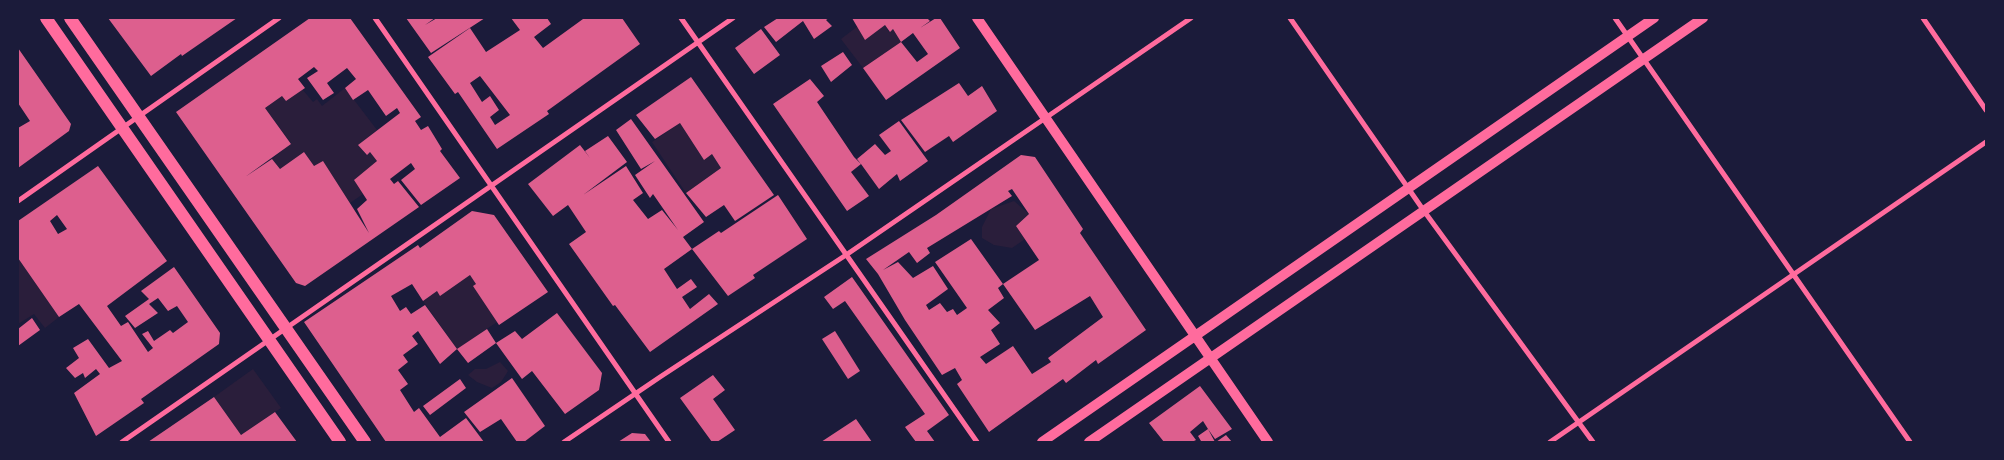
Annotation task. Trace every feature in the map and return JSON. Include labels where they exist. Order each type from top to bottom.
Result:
[{"type":"main road","points":[[46,18],[340,442]]},
{"type":"main road","points":[[70,18],[365,442]]},
{"type":"main road","points":[[977,18],[1268,442]]},
{"type":"main road","points":[[1042,442],[1654,18]]},
{"type":"main road","points":[[1089,442],[1703,18]]},
{"type":"street","points":[[18,201],[279,18]]},
{"type":"street","points":[[375,18],[669,442]]},
{"type":"street","points":[[681,18],[977,442]]},
{"type":"street","points":[[122,442],[733,18]]},
{"type":"street","points":[[564,442],[660,376],[846,254],[1191,18]]},
{"type":"street","points":[[1290,18],[1424,211],[1592,442]]},
{"type":"street","points":[[1615,18],[1910,442]]},
{"type":"street","points":[[1923,18],[1986,110]]},
{"type":"street","points":[[1550,442],[1986,142]]},
{"type":"shaded area","points":[[885,25],[889,32],[893,29],[901,42],[863,68],[841,39],[858,26],[865,40]]},
{"type":"shaded area","points":[[345,88],[377,130],[358,145],[366,155],[370,152],[377,161],[354,180],[363,194],[350,203],[323,162],[314,166],[304,152],[280,169],[272,159],[291,143],[265,108],[282,96],[286,101],[302,89],[313,102],[317,99],[322,106]]},
{"type":"shaded area","points":[[680,123],[704,160],[712,154],[721,168],[686,193],[652,142]]},
{"type":"shaded area","points":[[1014,201],[1029,214],[1016,226],[1025,239],[1012,248],[994,245],[982,238],[982,227],[991,209]]},
{"type":"shaded area","points":[[18,258],[59,317],[45,328],[34,314],[18,324]]},
{"type":"shaded area","points":[[470,275],[476,284],[474,286],[497,322],[457,349],[423,301],[437,291],[441,295]]},
{"type":"shaded area","points":[[500,362],[508,371],[501,382],[492,388],[477,382],[468,375],[475,369],[486,369]]},
{"type":"shaded area","points":[[253,369],[281,408],[241,435],[214,397]]},
{"type":"building","points":[[108,18],[237,18],[151,76]]},
{"type":"building","points":[[310,18],[350,18],[421,117],[415,121],[421,130],[428,126],[442,149],[440,151],[460,178],[421,205],[401,180],[415,169],[411,163],[390,179],[394,184],[398,181],[419,207],[305,286],[296,283],[176,112]],"holes":[[[314,67],[318,71],[307,78],[323,100],[334,93],[327,83],[347,68],[356,79],[345,88],[353,100],[368,90],[386,116],[397,108],[400,113],[358,145],[367,155],[370,152],[377,161],[354,180],[367,200],[357,209],[369,233],[323,161],[314,166],[304,152],[280,169],[272,159],[245,177],[291,144],[265,108],[282,96],[286,101],[305,88],[298,79]]]},
{"type":"building","points":[[406,18],[435,18],[425,25],[437,18],[485,18],[431,53]]},
{"type":"building","points":[[511,18],[547,18],[551,24],[534,37],[543,48],[582,18],[622,18],[640,44],[547,111],[549,114],[497,149],[458,92],[455,94],[428,57],[470,28],[486,52],[520,30]],"holes":[[[480,76],[510,115],[495,125],[490,117],[499,110],[490,96],[482,102],[470,83]]]},
{"type":"building","points":[[778,18],[829,18],[826,20],[832,26],[814,39],[803,21],[776,42],[764,27]]},
{"type":"building","points":[[852,18],[927,18],[930,21],[920,28],[936,18],[940,18],[960,48],[886,100],[863,68],[901,42],[893,29],[890,32],[885,25],[865,40]],"holes":[[[913,33],[928,54],[917,62],[901,42]]]},
{"type":"building","points":[[761,29],[780,55],[754,74],[735,48]]},
{"type":"building","points":[[18,48],[71,124],[69,131],[18,168],[18,128],[30,121],[18,103]]},
{"type":"building","points":[[843,52],[852,65],[831,82],[821,66]]},
{"type":"building","points":[[691,77],[774,195],[735,221],[724,205],[706,217],[686,193],[721,168],[712,154],[704,160],[680,123],[655,139],[636,115]]},
{"type":"building","points":[[810,79],[824,96],[817,102],[854,157],[861,164],[851,172],[869,196],[847,211],[773,104]]},
{"type":"building","points":[[959,83],[968,96],[982,86],[997,111],[953,142],[949,136],[925,152],[901,120]]},
{"type":"building","points":[[631,119],[704,222],[683,237],[692,249],[664,269],[677,289],[691,279],[697,287],[682,297],[690,309],[709,294],[718,304],[650,352],[615,305],[613,306],[569,244],[586,232],[568,205],[553,216],[528,184],[580,145],[590,158],[585,151],[608,136],[627,162],[583,195],[626,166],[643,193],[633,200],[648,219],[662,210],[678,230],[653,194],[650,198],[635,175],[655,161],[641,169],[616,130]]},
{"type":"building","points":[[899,121],[928,161],[900,181],[897,174],[879,189],[857,159],[875,144],[885,155],[891,151],[879,135]]},
{"type":"building","points":[[1021,155],[1035,157],[1083,229],[1080,233],[1146,330],[1098,364],[1096,360],[1066,383],[1063,379],[989,432],[957,384],[962,380],[955,368],[942,375],[905,320],[878,274],[866,259],[936,215]],"holes":[[[1012,189],[1029,214],[1016,226],[1039,260],[1003,284],[971,239],[935,262],[967,308],[957,315],[953,309],[947,312],[940,303],[929,310],[926,305],[948,289],[933,266],[913,278],[898,262],[883,270],[909,252],[917,263],[930,253],[927,248],[1012,196],[1008,191]],[[1003,284],[1035,330],[1090,296],[1103,317],[1048,358],[1051,362],[1032,374],[1013,346],[986,364],[980,357],[1000,344],[991,330],[1000,323],[988,310],[1004,298],[998,288]]]},
{"type":"building","points":[[98,166],[167,261],[107,306],[121,326],[128,322],[148,352],[153,348],[142,334],[148,331],[154,341],[170,330],[173,333],[188,322],[177,306],[168,311],[158,298],[149,304],[158,313],[135,328],[125,316],[149,299],[141,291],[174,267],[220,333],[219,344],[141,399],[144,403],[96,436],[74,393],[100,374],[96,369],[85,378],[83,373],[75,378],[66,368],[79,358],[73,348],[88,339],[109,368],[122,361],[79,304],[59,317],[18,258],[18,221]],"holes":[[[57,215],[67,229],[58,234],[50,221]]]},
{"type":"building","points":[[778,195],[807,239],[753,275],[755,278],[728,296],[692,249],[719,231],[721,233]]},
{"type":"building","points":[[472,211],[494,215],[548,292],[499,325],[473,286],[476,284],[470,275],[440,296],[437,291],[423,301],[412,284],[391,296],[400,311],[406,307],[411,314],[425,305],[457,349],[440,364],[418,331],[412,336],[418,344],[403,355],[408,362],[398,370],[408,384],[400,390],[414,412],[419,408],[440,437],[466,418],[484,442],[386,442],[304,322],[418,245],[420,248]]},
{"type":"building","points":[[852,277],[949,415],[927,431],[935,442],[916,442],[905,427],[925,414],[845,301],[833,309],[824,297]]},
{"type":"building","points":[[557,313],[602,373],[599,390],[565,414],[532,371],[522,379],[496,343],[515,331],[522,339]]},
{"type":"building","points":[[32,318],[40,330],[18,346],[18,329]]},
{"type":"building","points":[[487,329],[496,343],[468,363],[457,349]]},
{"type":"building","points":[[835,331],[860,371],[848,379],[822,339]]},
{"type":"building","points":[[713,375],[725,390],[713,399],[735,430],[717,442],[712,442],[680,398]]},
{"type":"building","points":[[512,378],[545,426],[524,442],[517,442],[501,419],[480,432],[464,412]]},
{"type":"building","points":[[460,379],[466,388],[430,415],[423,406]]},
{"type":"building","points":[[1200,386],[1232,429],[1215,439],[1203,421],[1190,432],[1196,440],[1192,442],[1164,442],[1149,423]]},
{"type":"building","points":[[214,397],[241,435],[275,412],[297,442],[148,442]]},
{"type":"building","points":[[856,419],[872,442],[821,442]]},
{"type":"building","points":[[1208,429],[1215,442],[1199,442],[1201,441],[1198,436]]},
{"type":"building","points":[[632,433],[645,434],[651,442],[618,442]]},
{"type":"building","points":[[1226,435],[1232,442],[1216,442]]}]
